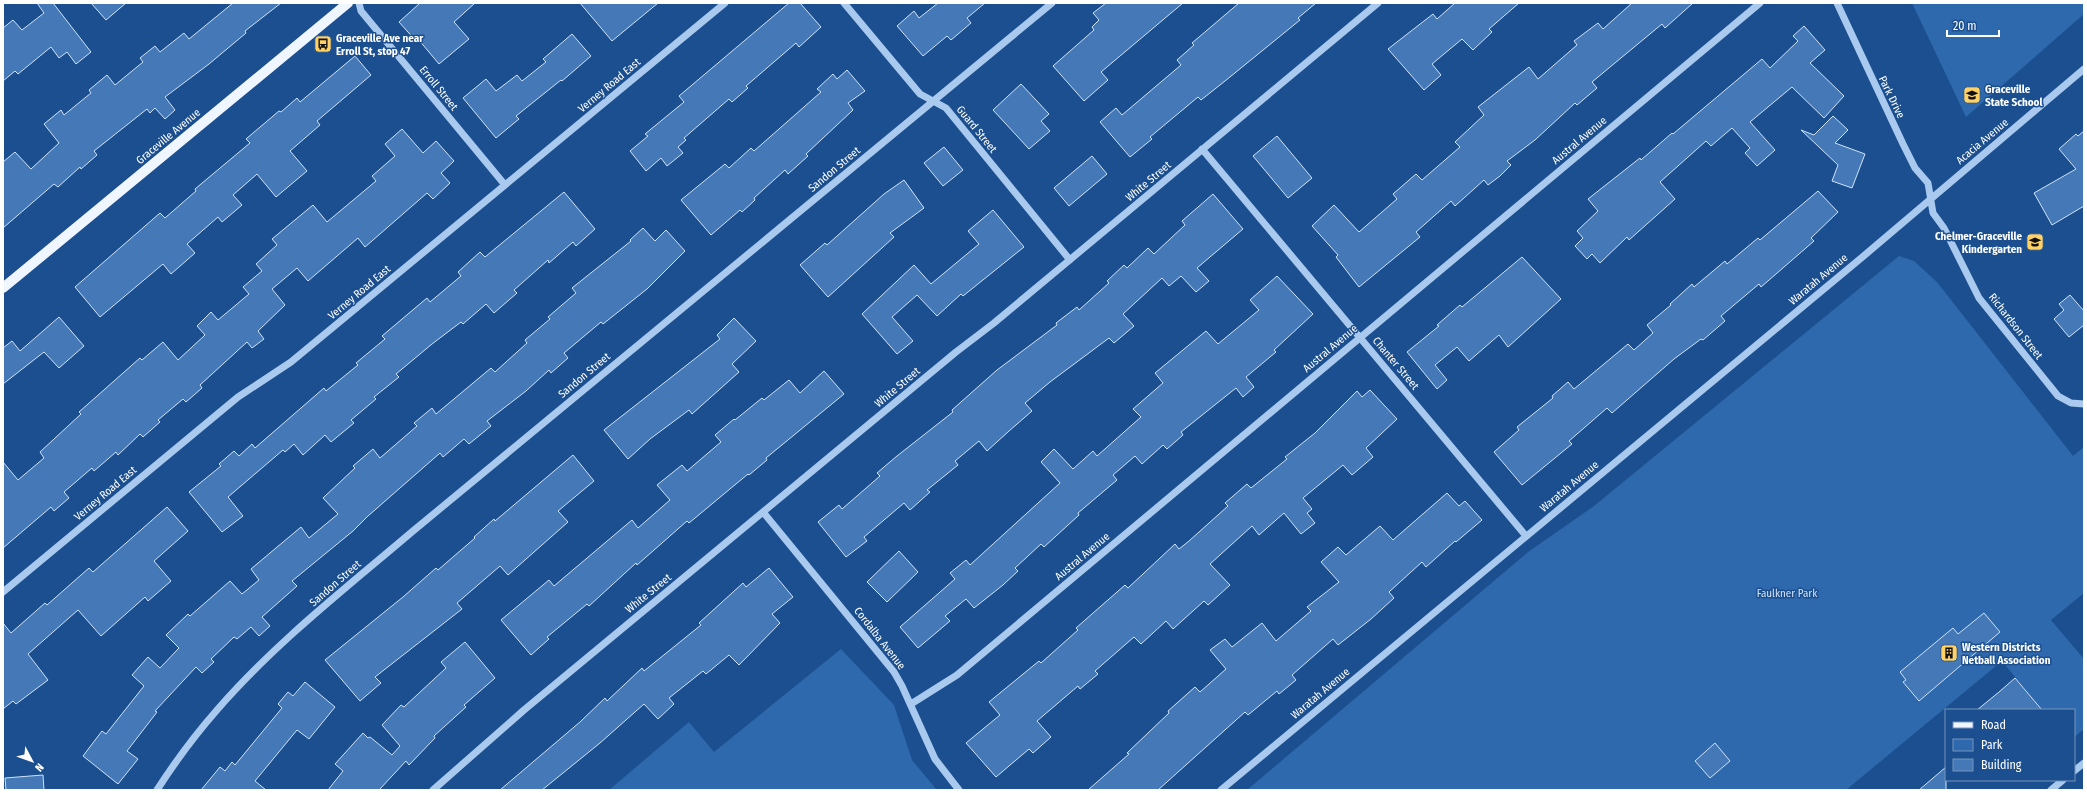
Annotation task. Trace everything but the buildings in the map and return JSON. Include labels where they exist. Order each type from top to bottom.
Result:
[{"type":"main road","name":"Graceville Avenue","points":[[3,288],[348,3]]},
{"type":"street","name":"Erroll Street","points":[[359,3],[362,11],[505,185]]},
{"type":"street","name":"Verney Road East","points":[[3,592],[238,398],[291,362],[725,3]]},
{"type":"street","name":"Guard Street","points":[[844,3],[920,94],[946,108],[1070,260]]},
{"type":"street","name":"Sandon Street","points":[[157,790],[193,739],[218,709],[273,652],[315,614],[413,531],[1052,3]]},
{"type":"street","name":"White Street","points":[[433,790],[524,710],[1070,260],[1378,3]]},
{"type":"street","name":"Austral Avenue","points":[[911,704],[957,675],[1760,3]]},
{"type":"street","name":"Park Drive","points":[[1837,3],[1915,168],[1928,183],[1930,198]]},
{"type":"street","name":"Acacia Avenue","points":[[1930,198],[2084,69]]},
{"type":"street","name":"Chanter Street","points":[[1202,149],[1526,536]]},
{"type":"street","name":"Richardson Street","points":[[1930,198],[1933,213],[1944,228],[1979,298],[1988,311],[2058,396],[2071,403],[2084,404]]},
{"type":"street","name":"Waratah Avenue","points":[[1221,790],[1930,198]]},
{"type":"street","name":"Cordalba Avenue","points":[[763,512],[886,661],[902,686],[935,759],[959,790]]},
{"type":"street","points":[[2075,770],[2084,763]]},
{"type":"street","points":[[2051,790],[2062,781]]},
{"type":"green space","points":[[1912,3],[2084,3],[2084,14],[1966,117]]},
{"type":"green space","name":"Faulkner Park","points":[[1899,256],[1914,261],[1937,282],[2073,456],[2084,447],[2084,593],[2051,620],[2084,659],[2084,729],[2075,736],[2075,709],[2041,709],[2002,661],[1846,790],[1247,790],[1528,552],[1594,506]]},
{"type":"green space","points":[[841,649],[894,705],[912,760],[937,790],[609,790],[689,722],[714,752]]},
{"type":"place","name":"Graceville Ave near Erroll St, stop 47","points":[[323,44]]},
{"type":"place","name":"Graceville State School","points":[[1972,95]]},
{"type":"place","name":"Chelmer-Graceville Kindergarten","points":[[2035,242]]},
{"type":"place","name":"Western Districts Netball Association","points":[[1949,653]]}]
